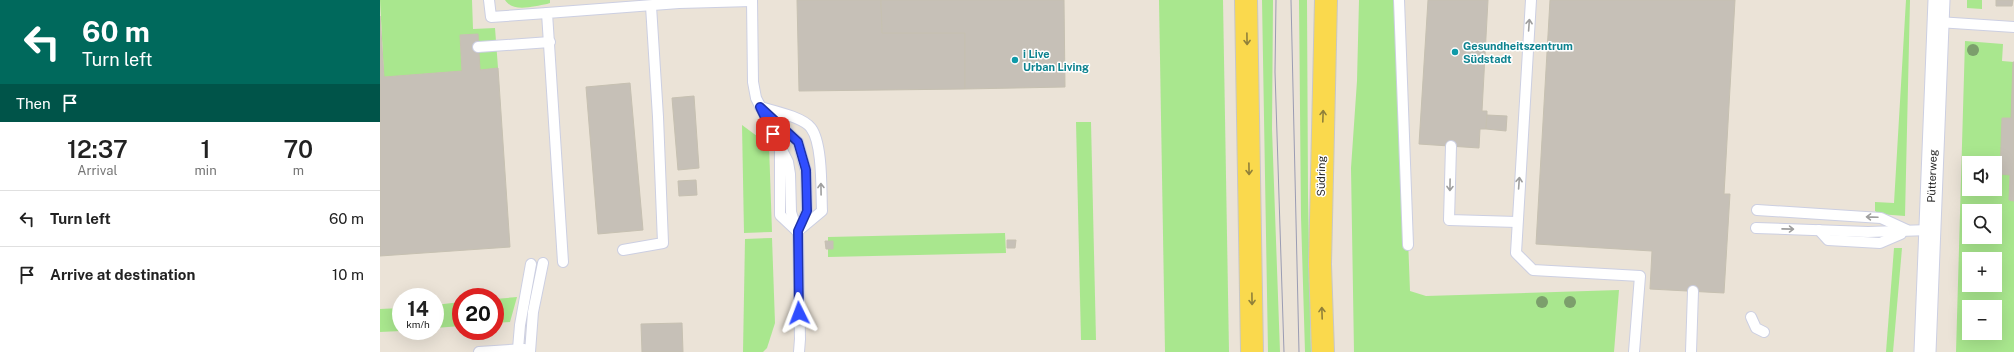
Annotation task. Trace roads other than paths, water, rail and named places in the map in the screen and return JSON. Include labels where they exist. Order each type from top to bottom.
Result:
[{"type":"main road","points":[[1246,0],[1252,352]]},
{"type":"main road","name":"Südring","points":[[1323,352],[1320,264],[1326,0]]},
{"type":"street","name":"Pütterweg","points":[[1925,352],[1939,0]]},
{"type":"lane","points":[[489,0],[491,17],[650,6],[679,2],[752,1],[753,82],[756,98],[780,146],[789,168],[791,212],[798,231],[799,352]]},
{"type":"lane","points":[[1399,0],[1408,245]]},
{"type":"lane","points":[[1531,0],[1516,253],[1533,270],[1640,276],[1634,352]]},
{"type":"lane","points":[[623,250],[663,243],[658,117],[650,6]]},
{"type":"lane","points":[[547,13],[563,262]]},
{"type":"lane","points":[[1938,22],[2014,27]]},
{"type":"lane","points":[[478,47],[550,42]]},
{"type":"lane","points":[[760,107],[790,115],[811,128],[818,147],[823,211]]},
{"type":"lane","points":[[760,107],[798,142],[806,170],[807,211],[798,231]]},
{"type":"lane","points":[[780,146],[780,216]]},
{"type":"lane","points":[[1450,146],[1449,220],[1517,222]]},
{"type":"lane","points":[[1757,210],[1881,218],[1908,231]]},
{"type":"lane","points":[[780,216],[791,212],[823,211]]},
{"type":"lane","points":[[798,231],[823,211]]},
{"type":"lane","points":[[780,216],[798,231]]},
{"type":"lane","points":[[1756,228],[1819,230],[1828,240],[1875,243],[1880,243],[1908,231],[1930,230]]},
{"type":"lane","points":[[479,352],[518,349],[530,350],[533,312],[543,263]]},
{"type":"lane","points":[[518,349],[520,325],[531,264]]},
{"type":"lane","points":[[1691,352],[1693,291]]},
{"type":"lane","points":[[1751,317],[1756,328],[1764,332]]},
{"type":"tram line","points":[[1276,0],[1275,72],[1284,352]]},
{"type":"tram line","points":[[1291,0],[1299,352]]},
{"type":"place","name":"Gesundheitszentrum Südstadt","points":[[1455,52]]},
{"type":"place","name":"i Live Urban Living","points":[[1015,60]]}]
